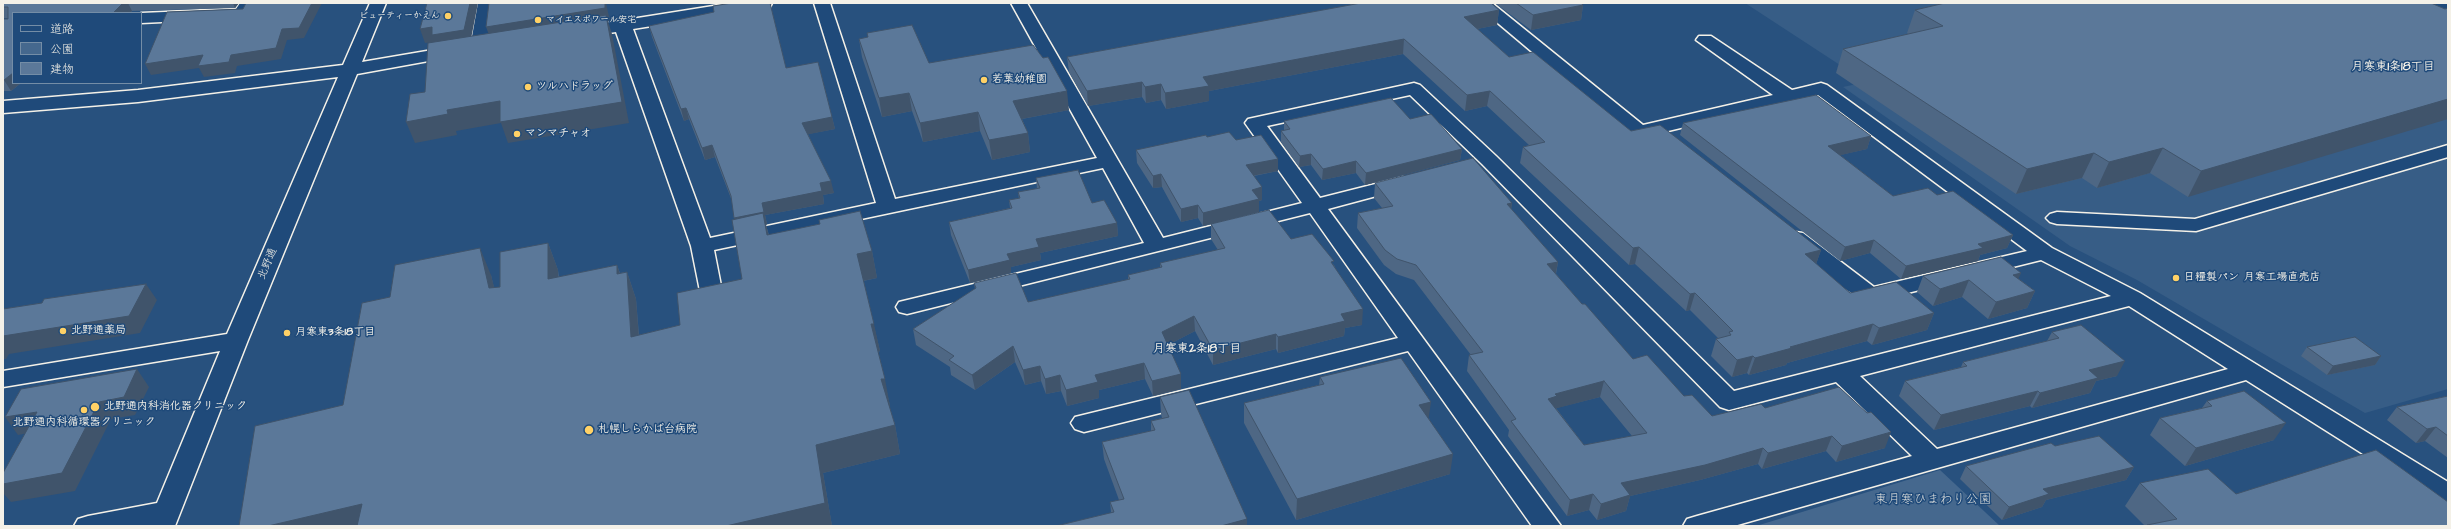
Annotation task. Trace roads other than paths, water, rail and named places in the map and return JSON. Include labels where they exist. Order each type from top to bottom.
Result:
[{"type":"street","points":[[142,18],[242,14],[248,3]]},
{"type":"street","name":"北野通","points":[[164,518],[236,340],[378,3]]},
{"type":"street","points":[[3,107],[138,96],[350,70],[486,47],[486,3]]},
{"type":"street","points":[[562,35],[623,26],[679,10],[764,3]]},
{"type":"street","points":[[822,3],[887,206]]},
{"type":"street","points":[[1019,3],[1157,246]]},
{"type":"street","points":[[1482,3],[1639,132],[1821,89],[2044,253],[2132,298],[2448,495]]},
{"type":"street","points":[[2439,3],[2448,7]]},
{"type":"street","points":[[623,26],[702,246],[712,296]]},
{"type":"street","points":[[1705,40],[1789,97]]},
{"type":"street","points":[[1547,526],[1316,206],[1254,123],[1414,89],[1489,160],[1729,400],[2132,298]]},
{"type":"street","points":[[1656,128],[1674,143]]},
{"type":"street","points":[[2057,218],[2196,225],[2448,151]]},
{"type":"street","points":[[1466,166],[1489,160]]},
{"type":"street","points":[[702,246],[887,206],[1110,161]]},
{"type":"street","points":[[907,307],[1157,246],[1421,178]]},
{"type":"street","points":[[1779,226],[1853,284],[1871,295],[2044,253]]},
{"type":"street","points":[[3,379],[236,340]]},
{"type":"street","points":[[1084,423],[1414,342]]},
{"type":"street","points":[[1697,526],[2249,371]]},
{"type":"street","points":[[1841,372],[1932,460]]},
{"type":"street","points":[[88,526],[164,518]]},
{"type":"place","name":"ビューティーかえん","points":[[448,16]]},
{"type":"place","name":"マイエスポワール安宅","points":[[538,20]]},
{"type":"place","name":"若葉幼稚園","points":[[984,80]]},
{"type":"place","name":"ツルハドラッグ","points":[[528,87]]},
{"type":"place","name":"マンマチャオ","points":[[517,134]]},
{"type":"place","name":"日糧製パン 月寒工場直売店","points":[[2176,278]]},
{"type":"place","name":"北野通薬局","points":[[63,331]]},
{"type":"place","name":"月寒東3条18丁目","points":[[287,333]]},
{"type":"place","name":"北野通内科消化器クリニック","points":[[95,407]]},
{"type":"place","name":"北野通内科循環器クリニック","points":[[84,410]]},
{"type":"place","name":"札幌しらかば台病院","points":[[589,430]]},
{"type":"district","name":"月寒東1条18丁目","points":[[2393,67]]},
{"type":"district","name":"月寒東2条18丁目","points":[[1197,349]]},
{"type":"park label","name":"東月寒ひまわり公園","points":[[1933,500]]}]
